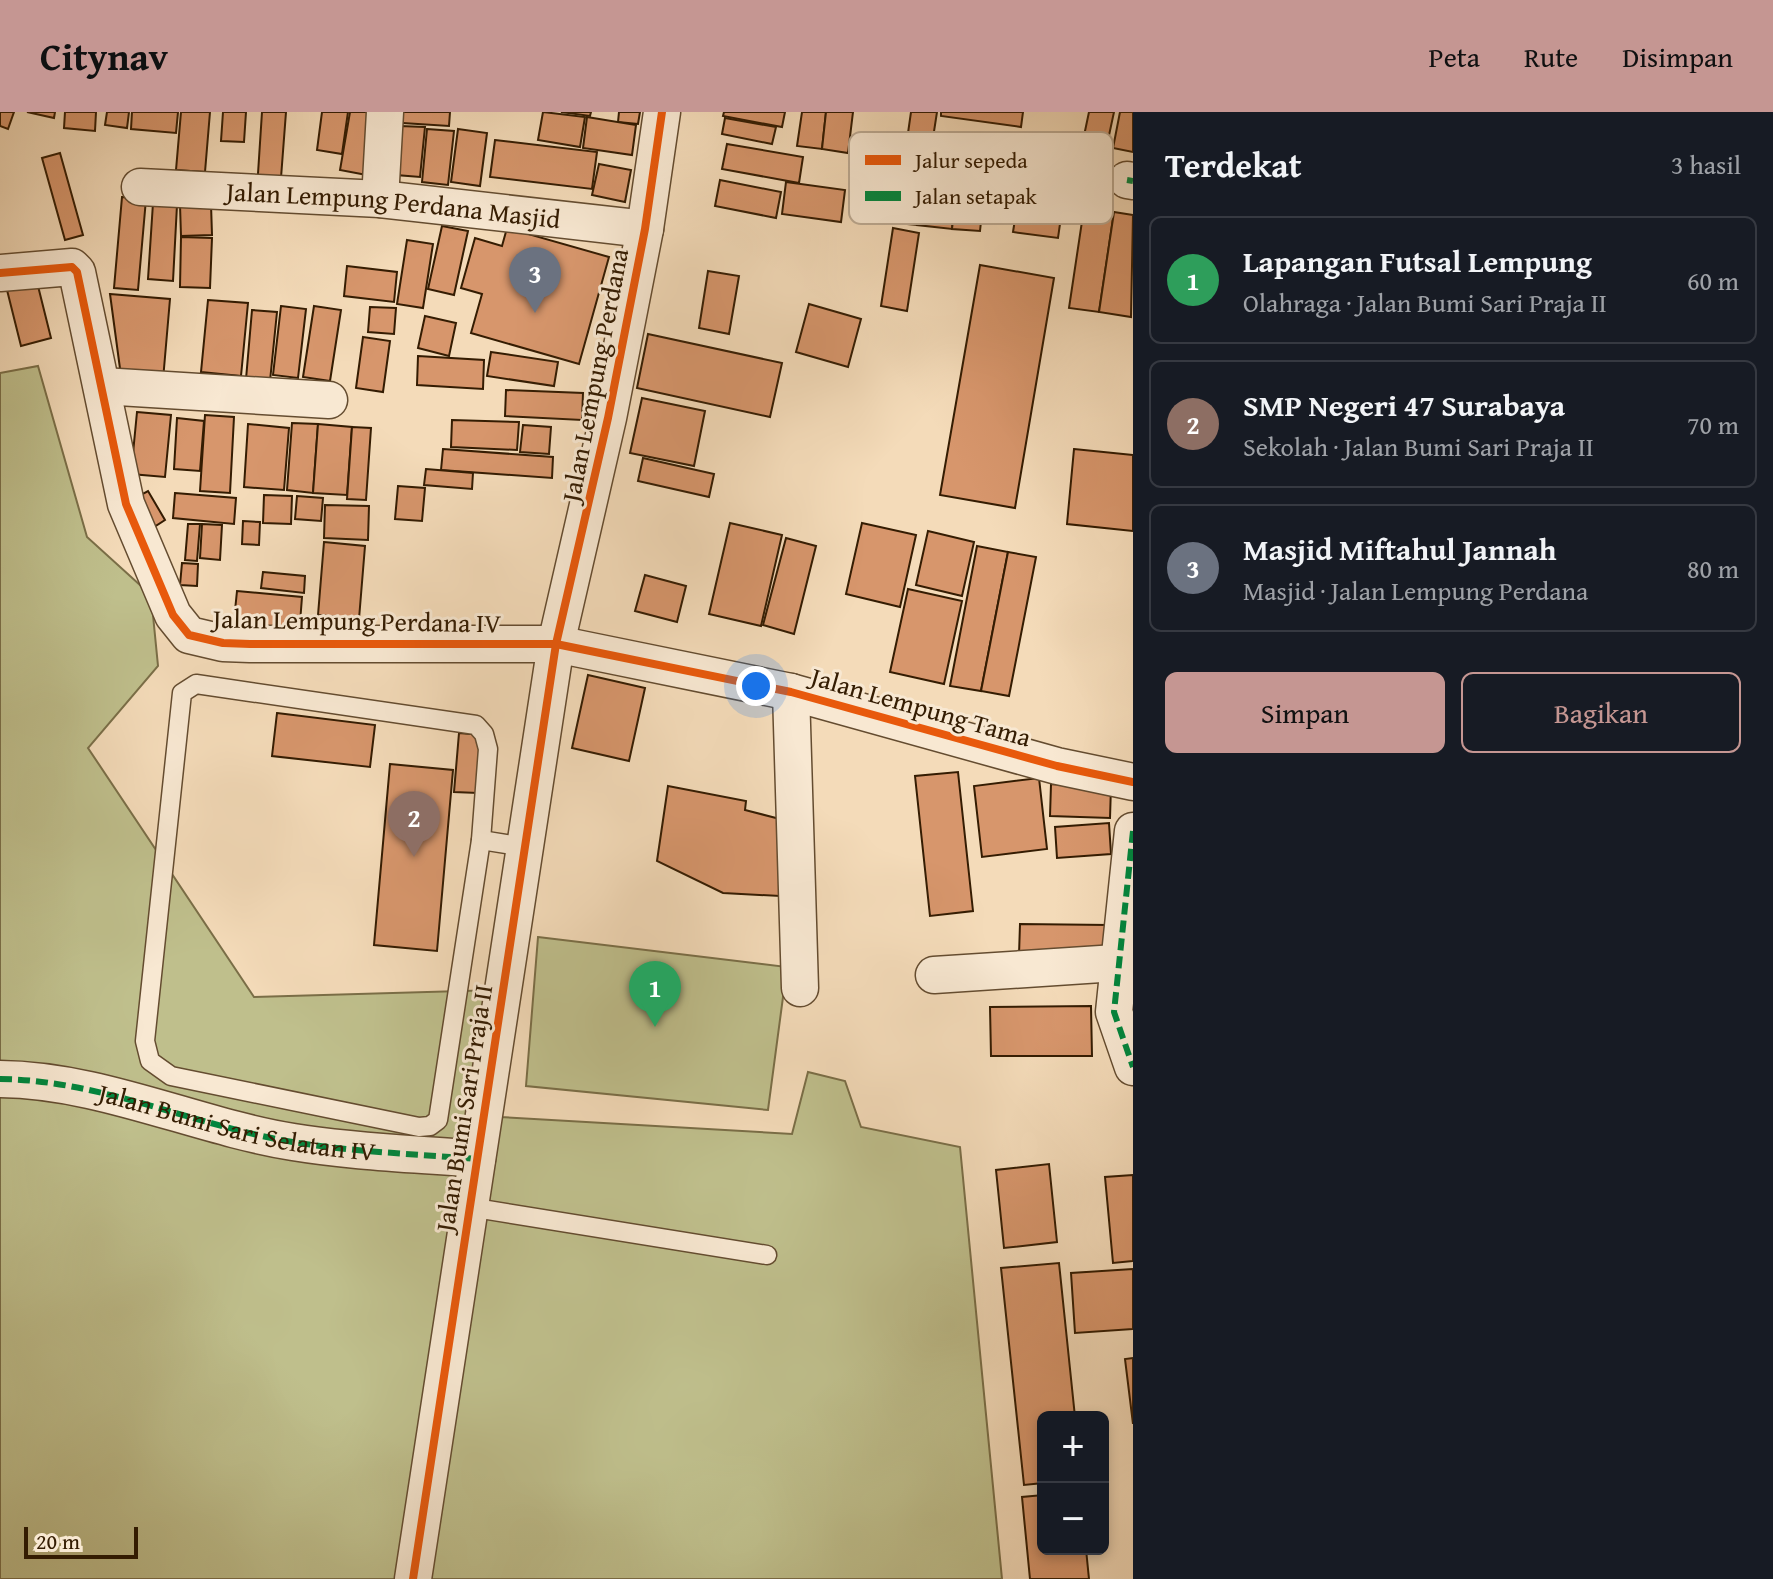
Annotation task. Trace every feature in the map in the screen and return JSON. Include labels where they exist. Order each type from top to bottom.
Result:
[{"type":"street","points":[[380,199],[385,112]]},
{"type":"street","name":"Jalan Lempung Perdana","points":[[556,644],[608,418],[645,229],[662,112]]},
{"type":"street","name":"Jalan Lempung Perdana Masjid","points":[[140,187],[380,199],[645,229]]},
{"type":"street","name":"Jalan Lempung Perdana IV","points":[[0,273],[72,267],[77,272],[126,504],[173,615],[189,635],[223,643],[250,644],[556,644]]},
{"type":"street","points":[[102,386],[329,400]]},
{"type":"street","name":"Jalan Lempung Tama","points":[[556,644],[791,692],[1057,766],[1133,782]]},
{"type":"street","name":"Jalan Bumi Sari Praja II","points":[[413,1579],[556,644]]},
{"type":"street","points":[[791,692],[800,988]]},
{"type":"street","points":[[1133,831],[1116,963],[1114,1012],[1133,1067]]},
{"type":"street","points":[[934,975],[1116,963]]},
{"type":"street","name":"Jalan Bumi Sari Selatan IV","points":[[0,1079],[31,1079],[108,1095],[293,1142],[477,1159]]},
{"type":"lane","points":[[196,684],[476,725],[484,734],[488,749],[481,840],[438,1120],[430,1126],[419,1127],[171,1076],[150,1061],[145,1041],[182,693],[186,687],[196,684]]},
{"type":"lane","points":[[481,840],[524,847]]},
{"type":"lane","points":[[469,1207],[767,1255]]},
{"type":"green space","points":[[38,366],[87,537],[151,595],[158,666],[88,748],[254,997],[496,990],[500,1117],[792,1134],[808,1072],[845,1081],[861,1127],[960,1147],[1002,1579],[0,1579],[0,373]]},
{"type":"green space","points":[[538,937],[787,967],[768,1110],[526,1086]]},
{"type":"building","points":[[0,112],[14,112],[8,129],[0,126]]},
{"type":"building","points":[[27,112],[55,112],[54,118]]},
{"type":"building","points":[[65,112],[96,112],[95,131],[64,128]]},
{"type":"building","points":[[107,112],[129,112],[127,128],[105,125]]},
{"type":"building","points":[[132,112],[178,112],[176,133],[131,129]]},
{"type":"building","points":[[181,112],[210,112],[205,172],[176,170]]},
{"type":"building","points":[[223,112],[246,112],[244,142],[221,141]]},
{"type":"building","points":[[262,112],[286,112],[280,191],[257,189]]},
{"type":"building","points":[[322,112],[348,112],[342,154],[317,150]]},
{"type":"building","points":[[350,112],[373,112],[372,176],[340,170]]},
{"type":"building","points":[[387,112],[450,112],[449,126],[387,122]]},
{"type":"building","points":[[543,112],[585,117],[580,147],[538,140]]},
{"type":"building","points":[[561,112],[591,112],[590,116]]},
{"type":"building","points":[[619,112],[640,112],[638,124],[618,122]]},
{"type":"building","points":[[724,112],[785,112],[782,127],[723,116]]},
{"type":"building","points":[[802,112],[826,112],[822,149],[797,146]]},
{"type":"building","points":[[826,112],[853,112],[848,153],[822,149]]},
{"type":"building","points":[[911,112],[937,112],[934,132],[908,132]]},
{"type":"building","points":[[941,112],[1023,112],[1021,127],[941,116]]},
{"type":"building","points":[[1089,112],[1114,112],[1110,132],[1085,132]]},
{"type":"building","points":[[1120,112],[1133,112],[1133,152],[1113,148]]},
{"type":"building","points":[[587,117],[636,125],[632,155],[583,148]]},
{"type":"building","points":[[725,118],[776,127],[772,144],[722,134]]},
{"type":"building","points":[[400,126],[425,127],[420,177],[396,175]]},
{"type":"building","points":[[427,129],[454,131],[448,185],[422,182]]},
{"type":"building","points":[[458,129],[487,133],[480,186],[451,182]]},
{"type":"building","points":[[495,140],[597,152],[592,189],[490,177]]},
{"type":"building","points":[[727,144],[803,157],[799,183],[722,169]]},
{"type":"building","points":[[60,153],[83,235],[65,240],[42,158]]},
{"type":"building","points":[[599,164],[631,170],[625,202],[592,195]]},
{"type":"building","points":[[720,180],[781,192],[776,218],[715,206]]},
{"type":"building","points":[[786,182],[845,190],[841,222],[782,214]]},
{"type":"building","points":[[122,197],[146,199],[138,290],[114,288]]},
{"type":"building","points":[[153,203],[177,205],[173,281],[148,279]]},
{"type":"building","points":[[211,204],[212,235],[181,236],[180,205]]},
{"type":"building","points":[[1114,212],[1133,215],[1131,317],[1099,312]]},
{"type":"building","points":[[917,224],[953,224],[952,229]]},
{"type":"building","points":[[953,224],[981,224],[980,231],[952,229]]},
{"type":"building","points":[[1014,224],[1060,224],[1058,238],[1013,232]]},
{"type":"building","points":[[1082,224],[1112,224],[1099,312],[1069,308]]},
{"type":"building","points":[[442,226],[468,231],[454,295],[428,289]]},
{"type":"building","points":[[507,228],[609,257],[579,364],[471,333],[482,294],[461,288],[475,238],[502,246]]},
{"type":"building","points":[[893,228],[919,233],[907,311],[881,306]]},
{"type":"building","points":[[181,237],[212,238],[210,288],[180,287]]},
{"type":"building","points":[[407,240],[433,244],[423,308],[397,304]]},
{"type":"building","points":[[980,265],[1054,278],[1015,508],[940,495]]},
{"type":"building","points":[[347,266],[397,272],[394,302],[344,296]]},
{"type":"building","points":[[708,271],[739,276],[729,334],[699,328]]},
{"type":"building","points":[[36,278],[51,338],[21,346],[6,286]]},
{"type":"building","points":[[110,294],[170,299],[163,380],[121,376]]},
{"type":"building","points":[[208,300],[248,303],[241,376],[201,372]]},
{"type":"building","points":[[809,304],[861,319],[848,367],[796,352]]},
{"type":"building","points":[[281,306],[306,309],[298,378],[273,375]]},
{"type":"building","points":[[314,306],[341,310],[330,381],[303,377]]},
{"type":"building","points":[[370,307],[396,308],[394,334],[368,332]]},
{"type":"building","points":[[252,310],[277,312],[270,381],[246,379]]},
{"type":"building","points":[[425,316],[456,323],[449,356],[418,348]]},
{"type":"building","points":[[648,334],[782,363],[770,417],[637,388]]},
{"type":"building","points":[[363,337],[390,341],[383,392],[356,388]]},
{"type":"building","points":[[491,352],[558,362],[554,386],[487,376]]},
{"type":"building","points":[[418,356],[484,360],[483,389],[417,385]]},
{"type":"building","points":[[506,390],[583,393],[582,420],[505,416]]},
{"type":"building","points":[[642,398],[705,411],[694,466],[630,453]]},
{"type":"building","points":[[137,412],[171,415],[165,477],[131,474]]},
{"type":"building","points":[[205,415],[234,417],[230,493],[200,491]]},
{"type":"building","points":[[177,418],[204,421],[200,471],[174,469]]},
{"type":"building","points":[[452,420],[519,422],[517,450],[451,447]]},
{"type":"building","points":[[292,423],[318,424],[313,493],[287,490]]},
{"type":"building","points":[[248,424],[289,428],[284,490],[244,487]]},
{"type":"building","points":[[318,424],[352,427],[347,495],[313,493]]},
{"type":"building","points":[[523,425],[551,427],[549,454],[520,452]]},
{"type":"building","points":[[352,427],[371,428],[366,500],[347,499]]},
{"type":"building","points":[[443,449],[553,457],[552,478],[441,470]]},
{"type":"building","points":[[1074,449],[1133,455],[1133,531],[1067,524]]},
{"type":"building","points":[[643,458],[714,474],[709,497],[638,481]]},
{"type":"building","points":[[426,469],[473,473],[472,489],[424,485]]},
{"type":"building","points":[[398,486],[425,488],[422,521],[395,519]]},
{"type":"building","points":[[148,491],[165,520],[154,527],[137,497]]},
{"type":"building","points":[[175,493],[236,498],[234,524],[173,518]]},
{"type":"building","points":[[264,495],[292,496],[291,524],[263,523]]},
{"type":"building","points":[[297,496],[323,498],[321,521],[295,519]]},
{"type":"building","points":[[325,505],[369,506],[368,540],[324,538]]},
{"type":"building","points":[[243,521],[260,522],[259,545],[242,544]]},
{"type":"building","points":[[730,523],[782,535],[761,626],[709,614]]},
{"type":"building","points":[[862,523],[916,535],[900,607],[846,594]]},
{"type":"building","points":[[188,524],[200,524],[197,561],[185,560]]},
{"type":"building","points":[[202,524],[222,525],[220,560],[200,558]]},
{"type":"building","points":[[928,531],[974,542],[962,596],[916,585]]},
{"type":"building","points":[[786,538],[816,546],[794,634],[763,625]]},
{"type":"building","points":[[324,542],[365,546],[359,619],[318,615]]},
{"type":"building","points":[[977,546],[1008,552],[981,691],[950,686]]},
{"type":"building","points":[[1008,552],[1036,557],[1009,696],[981,691]]},
{"type":"building","points":[[182,563],[198,564],[197,586],[180,585]]},
{"type":"building","points":[[263,572],[305,576],[304,593],[261,588]]},
{"type":"building","points":[[645,575],[686,586],[677,622],[635,611]]},
{"type":"building","points":[[908,589],[962,601],[944,684],[890,672]]},
{"type":"building","points":[[237,591],[302,597],[299,636],[233,630]]},
{"type":"building","points":[[588,675],[645,688],[629,761],[572,748]]},
{"type":"building","points":[[277,713],[375,725],[370,767],[272,756]]},
{"type":"building","points":[[459,733],[483,735],[478,793],[454,792]]},
{"type":"building","points":[[390,764],[453,770],[437,951],[374,945]]},
{"type":"building","points":[[958,772],[973,911],[930,916],[915,776]]},
{"type":"building","points":[[1039,778],[1047,849],[982,857],[974,786]]},
{"type":"building","points":[[1051,784],[1111,786],[1110,818],[1050,816]]},
{"type":"building","points":[[668,786],[746,801],[745,810],[780,819],[780,896],[723,893],[657,861]]},
{"type":"building","points":[[1109,823],[1111,854],[1057,858],[1055,827]]},
{"type":"building","points":[[1020,924],[1109,925],[1109,955],[1019,955]]},
{"type":"building","points":[[1091,1006],[1092,1056],[991,1056],[990,1007]]},
{"type":"building","points":[[1049,1164],[1057,1242],[1004,1248],[996,1170]]},
{"type":"building","points":[[1133,1175],[1133,1261],[1113,1263],[1105,1177]]},
{"type":"building","points":[[1059,1263],[1074,1411],[1037,1411],[1037,1484],[1024,1485],[1001,1268]]},
{"type":"building","points":[[1133,1269],[1133,1329],[1075,1333],[1071,1273]]},
{"type":"building","points":[[1133,1358],[1133,1424],[1125,1359]]},
{"type":"building","points":[[1037,1496],[1037,1555],[1087,1555],[1089,1579],[1030,1579],[1022,1497]]},
{"type":"marked path","points":[[1127,180],[1133,181]]},
{"type":"marked path","points":[[1133,831],[1114,1012],[1133,1067]]},
{"type":"marked path","points":[[0,1079],[75,1087],[293,1142],[477,1159]]},
{"type":"cycle path","points":[[413,1579],[556,644],[608,418],[645,229],[662,112]]},
{"type":"cycle path","points":[[0,273],[72,267],[77,272],[126,504],[173,615],[189,635],[223,643],[250,644],[556,644],[791,692],[1057,766],[1133,782]]},
{"type":"place","name":"Masjid Miftahul Jannah","points":[[535,313]]},
{"type":"place","name":"SMP Negeri 47 Surabaya","points":[[414,857]]},
{"type":"place","name":"Lapangan Futsal Lempung","points":[[655,1027]]}]
